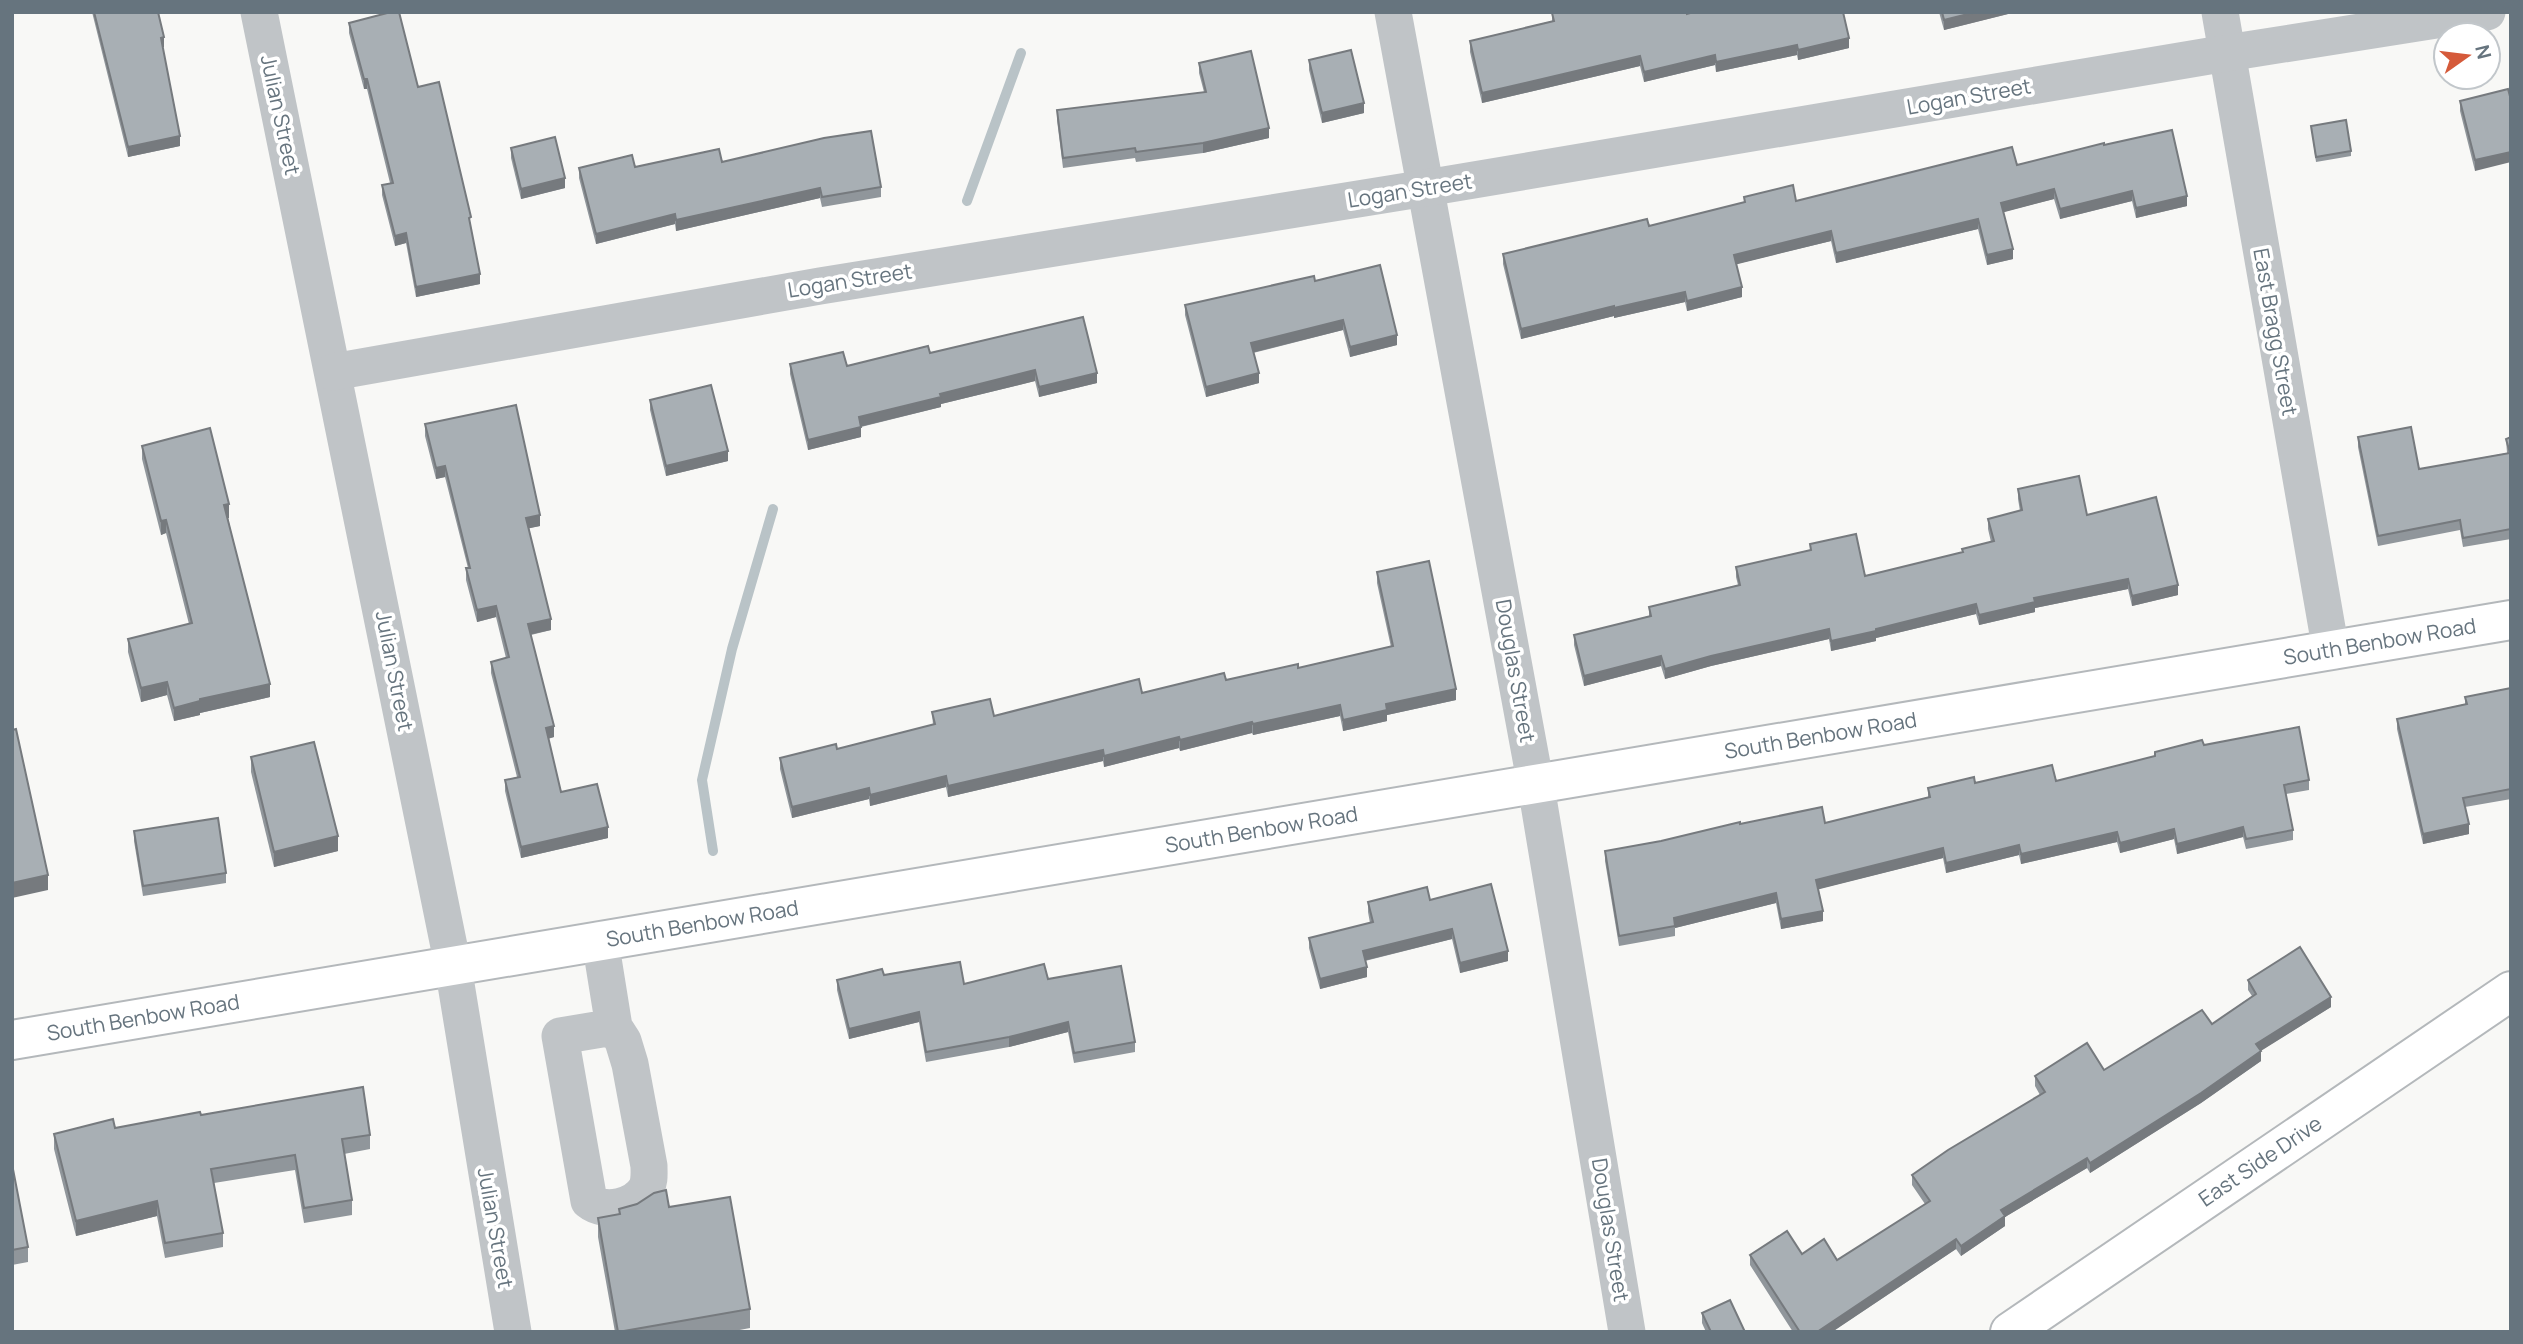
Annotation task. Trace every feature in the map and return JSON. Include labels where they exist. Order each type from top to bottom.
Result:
[{"type":"main road","name":"South Benbow Road","points":[[12,1041],[2511,620]]},
{"type":"main road","name":"East Side Drive","points":[[2010,1332],[2511,991]]},
{"type":"street","name":"Julian Street","points":[[259,12],[453,966],[513,1332]]},
{"type":"street","name":"Douglas Street","points":[[1393,12],[1536,786],[1627,1332]]},
{"type":"street","name":"East Bragg Street","points":[[2220,12],[2331,651]]},
{"type":"street","name":"Logan Street","points":[[333,372],[820,286],[2487,12]]},
{"type":"street","points":[[600,940],[614,1027]]},
{"type":"building","points":[[94,12],[158,12],[180,136],[128,147]]},
{"type":"building","points":[[399,12],[418,87],[439,82],[471,217],[469,218],[480,274],[416,287],[406,233],[395,236],[382,185],[393,183],[367,79],[364,79],[349,23]]},
{"type":"building","points":[[1553,12],[1843,12],[1849,38],[1798,50],[1797,45],[1716,62],[1715,55],[1644,72],[1640,56],[1482,93],[1470,41],[1554,21]]},
{"type":"building","points":[[1942,12],[1976,12],[1944,20]]},
{"type":"building","points":[[1351,50],[1364,103],[1322,113],[1309,60]]},
{"type":"building","points":[[1251,51],[1269,128],[1203,143],[1136,152],[1135,148],[1063,158],[1057,110],[1206,92],[1199,63]]},
{"type":"building","points":[[2508,89],[2511,100],[2511,152],[2475,160],[2460,101]]},
{"type":"building","points":[[2346,120],[2351,151],[2316,157],[2311,126]]},
{"type":"building","points":[[2172,130],[2187,196],[2136,208],[2132,191],[2060,209],[2054,189],[2001,203],[2013,249],[1987,255],[1978,219],[1836,253],[1831,231],[1734,255],[1742,287],[1687,301],[1685,292],[1521,329],[1503,254],[1647,219],[1649,226],[1745,202],[1744,197],[1793,185],[1796,201],[2012,147],[2017,165],[2104,143]]},
{"type":"building","points":[[871,131],[881,187],[822,197],[820,188],[676,220],[675,214],[596,234],[579,168],[632,155],[635,167],[719,149],[722,162],[824,138]]},
{"type":"building","points":[[555,137],[565,178],[521,189],[511,148]]},
{"type":"building","points":[[1380,265],[1397,335],[1350,347],[1343,320],[1251,343],[1259,373],[1206,387],[1185,305],[1314,276],[1315,281]]},
{"type":"building","points":[[1083,317],[1097,373],[1039,387],[1035,370],[859,417],[861,427],[808,440],[790,364],[843,352],[847,366],[928,346],[930,353]]},
{"type":"building","points":[[711,385],[728,451],[666,466],[650,400]]},
{"type":"building","points":[[516,405],[540,515],[526,518],[551,619],[528,624],[554,726],[546,728],[561,792],[597,784],[608,827],[521,847],[505,780],[520,777],[491,662],[509,657],[496,606],[477,610],[466,568],[470,568],[445,466],[436,468],[425,424]]},
{"type":"building","points":[[2411,427],[2419,469],[2510,453],[2506,439],[2511,437],[2511,529],[2463,538],[2460,520],[2378,536],[2358,437]]},
{"type":"building","points":[[210,428],[229,504],[224,505],[270,684],[200,699],[174,708],[167,682],[141,688],[128,639],[192,623],[166,520],[161,521],[142,446]]},
{"type":"building","points":[[2079,476],[2087,515],[2156,497],[2178,585],[2132,596],[2128,579],[2034,598],[2035,602],[1979,615],[1976,604],[1831,641],[1829,629],[1665,669],[1661,656],[1584,676],[1574,635],[1651,616],[1649,607],[1740,585],[1736,567],[1811,550],[1810,544],[1856,534],[1865,576],[1963,552],[1962,549],[1994,541],[1988,519],[2022,510],[2018,489]]},
{"type":"building","points":[[1429,561],[1456,689],[1386,704],[1387,710],[1343,720],[1340,705],[1253,724],[1252,722],[1180,740],[1179,737],[1104,756],[1103,750],[948,786],[946,776],[870,795],[869,788],[792,807],[780,758],[836,744],[837,749],[935,724],[932,712],[990,699],[994,716],[1139,679],[1142,693],[1224,673],[1226,680],[1298,664],[1298,668],[1393,646],[1377,572]]},
{"type":"building","points":[[2511,688],[2511,789],[2463,798],[2469,824],[2423,834],[2397,719],[2467,704],[2465,697]]},
{"type":"building","points":[[2299,727],[2309,780],[2284,785],[2293,830],[2246,839],[2243,827],[2177,844],[2174,829],[2120,843],[2117,832],[2021,854],[2019,845],[1946,863],[1943,848],[1816,880],[1823,911],[1781,919],[1776,893],[1674,918],[1675,926],[1619,936],[1605,851],[1822,807],[1825,823],[1930,797],[1928,788],[1974,777],[1975,783],[2052,765],[2056,781],[2155,756],[2155,752],[2202,740],[2204,745]]},
{"type":"building","points":[[16,729],[48,875],[12,883],[12,730]]},
{"type":"building","points":[[314,742],[338,836],[274,852],[251,757]]},
{"type":"building","points":[[218,818],[226,873],[143,886],[134,831]]},
{"type":"building","points":[[1491,884],[1508,951],[1460,963],[1452,929],[1363,951],[1367,967],[1320,979],[1309,938],[1373,922],[1368,902],[1427,887],[1430,900]]},
{"type":"building","points":[[2300,947],[2331,997],[2256,1044],[2261,1051],[2201,1093],[2090,1163],[2087,1158],[2001,1210],[2005,1216],[1961,1246],[1956,1239],[1817,1332],[1800,1332],[1750,1255],[1787,1231],[1802,1254],[1824,1239],[1837,1260],[1930,1201],[1912,1175],[1948,1150],[2045,1092],[2035,1076],[2087,1043],[2104,1070],[2202,1010],[2212,1024],[2256,994],[2248,980]]},
{"type":"building","points":[[960,962],[964,984],[1044,964],[1048,979],[1121,966],[1135,1042],[1074,1053],[1068,1022],[1009,1037],[926,1052],[919,1012],[849,1029],[837,980],[882,969],[884,975]]},
{"type":"building","points":[[363,1087],[370,1135],[342,1139],[352,1200],[304,1208],[295,1155],[211,1169],[223,1233],[165,1243],[157,1201],[76,1221],[54,1134],[113,1119],[115,1128]]},
{"type":"building","points":[[12,1164],[28,1247],[12,1250]]},
{"type":"building","points":[[666,1190],[669,1207],[730,1197],[750,1309],[618,1332],[598,1218],[620,1214],[619,1209],[637,1204],[654,1193]]},
{"type":"building","points":[[1730,1300],[1745,1332],[1711,1332],[1702,1313]]},
{"type":"waterway","points":[[967,201],[1021,53]]},
{"type":"waterway","points":[[713,851],[702,780],[732,649],[773,509]]}]
